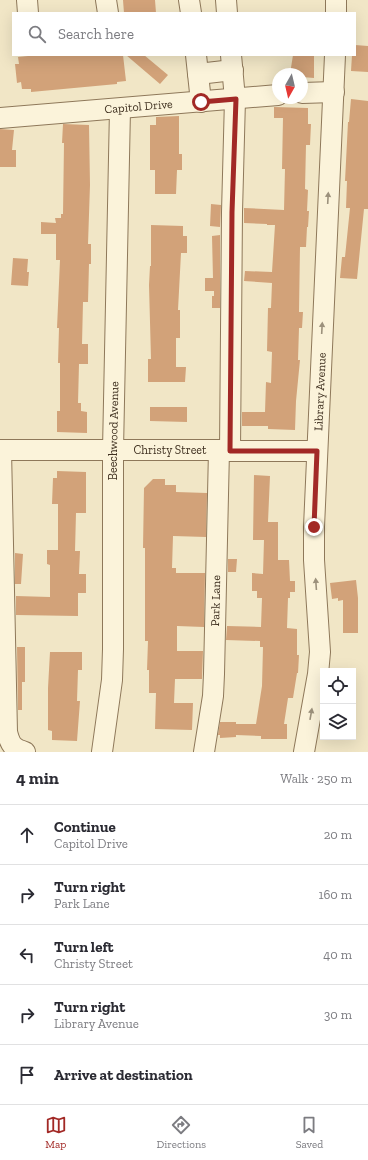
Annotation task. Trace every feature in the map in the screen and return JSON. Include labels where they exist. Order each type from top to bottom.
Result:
[{"type":"street","points":[[27,0],[28,12]]},
{"type":"street","points":[[106,0],[108,12]]},
{"type":"street","points":[[189,0],[191,12]]},
{"type":"street","points":[[226,0],[227,12]]},
{"type":"street","points":[[336,0],[336,12]]},
{"type":"street","name":"Library Avenue","points":[[304,752],[318,674],[320,652],[314,560],[314,527],[335,56]]},
{"type":"street","points":[[201,102],[197,64],[232,63]]},
{"type":"street","name":"Park Lane","points":[[204,752],[213,696],[224,450],[236,99],[232,63]]},
{"type":"street","points":[[308,93],[334,92]]},
{"type":"street","name":"Capitol Drive","points":[[0,118],[272,96]]},
{"type":"street","name":"Beechwood Avenue","points":[[102,752],[112,680],[113,649],[113,450],[120,109]]},
{"type":"street","points":[[1,450],[7,732],[17,748]]},
{"type":"street","name":"Christy Street","points":[[1,450],[317,451]]},
{"type":"building","points":[[123,0],[155,0],[156,12],[124,12]]},
{"type":"building","points":[[356,45],[368,46],[368,72],[351,71],[352,56],[356,56]]},
{"type":"building","points":[[123,56],[126,81],[117,82],[117,84],[31,92],[31,89],[22,89],[21,82],[17,83],[15,64],[19,64],[18,57]]},
{"type":"building","points":[[127,56],[145,56],[168,75],[160,84]]},
{"type":"building","points":[[293,56],[314,56],[314,78],[308,78],[308,68],[291,68]]},
{"type":"building","points":[[351,99],[368,101],[368,209],[364,209],[357,279],[340,278],[342,257],[345,257],[350,208],[346,208],[347,181],[345,181],[348,122]]},
{"type":"building","points":[[274,107],[308,108],[308,124],[311,124],[310,145],[306,145],[305,189],[308,190],[308,227],[306,247],[300,247],[299,312],[303,312],[302,328],[299,328],[298,360],[300,360],[295,430],[268,429],[268,426],[242,426],[242,412],[265,412],[266,382],[271,383],[272,352],[267,351],[268,308],[271,308],[272,283],[244,281],[245,271],[272,272],[275,225],[244,223],[244,208],[284,210],[285,169],[282,169],[283,118],[274,118]]},
{"type":"building","points":[[179,116],[179,154],[182,154],[182,170],[177,170],[176,194],[155,194],[155,170],[150,170],[150,125],[156,125],[156,117]]},
{"type":"building","points":[[63,124],[89,125],[90,185],[88,244],[91,244],[91,264],[89,264],[88,302],[83,302],[82,344],[88,344],[88,364],[79,364],[78,403],[81,403],[81,411],[87,412],[87,433],[57,432],[57,411],[60,411],[60,363],[58,363],[59,328],[57,328],[60,260],[56,260],[56,234],[41,234],[41,222],[56,223],[55,218],[61,218],[61,214],[63,214]]},
{"type":"building","points":[[0,129],[14,130],[12,150],[16,150],[16,167],[0,167]]},
{"type":"building","points":[[211,204],[221,205],[220,227],[210,226]]},
{"type":"building","points":[[151,225],[183,226],[183,236],[187,236],[187,253],[181,253],[178,310],[180,310],[180,338],[176,338],[176,367],[186,367],[185,382],[148,382],[148,359],[151,359],[149,285],[151,266]]},
{"type":"building","points":[[220,235],[220,296],[214,296],[214,291],[205,291],[205,278],[213,278],[212,236]]},
{"type":"building","points":[[13,258],[28,259],[28,286],[11,285]]},
{"type":"building","points":[[212,296],[220,296],[220,308],[212,308]]},
{"type":"building","points":[[150,407],[187,407],[187,422],[150,421]]},
{"type":"building","points":[[57,471],[86,472],[86,513],[76,513],[75,551],[80,551],[79,574],[86,574],[86,593],[78,593],[78,616],[16,615],[16,596],[50,597],[50,565],[47,564],[47,550],[58,550],[58,504],[52,504],[53,478],[57,478]]},
{"type":"building","points":[[254,475],[270,476],[268,522],[278,522],[278,560],[289,560],[290,581],[295,581],[295,592],[290,592],[290,598],[288,598],[287,628],[297,629],[297,655],[299,655],[298,673],[293,698],[288,698],[284,724],[287,724],[287,739],[261,739],[261,736],[236,735],[236,737],[220,738],[220,735],[218,735],[220,722],[256,724],[262,686],[263,647],[260,647],[260,641],[226,640],[227,626],[261,627],[262,598],[257,598],[257,591],[252,591],[252,573],[263,574],[264,540],[253,540]]},
{"type":"building","points":[[153,479],[165,479],[165,485],[176,485],[176,492],[207,493],[206,537],[173,536],[172,568],[176,568],[176,573],[205,573],[204,627],[177,626],[177,651],[203,651],[202,679],[175,679],[174,703],[193,703],[192,730],[155,729],[156,693],[149,693],[149,670],[147,670],[148,641],[145,641],[145,548],[143,548],[144,488]]},
{"type":"building","points":[[15,553],[23,554],[21,584],[15,584]]},
{"type":"building","points":[[228,559],[237,559],[236,572],[228,572]]},
{"type":"building","points":[[356,580],[358,598],[358,633],[343,633],[343,600],[338,601],[338,598],[332,599],[330,583]]},
{"type":"building","points":[[17,647],[25,647],[25,682],[22,682],[22,710],[18,710]]},
{"type":"building","points":[[50,652],[82,652],[82,670],[78,670],[77,701],[80,701],[77,741],[52,740],[52,731],[48,730]]},
{"type":"route","points":[[201,102],[236,99],[232,212],[230,451],[317,451],[314,527]]}]
